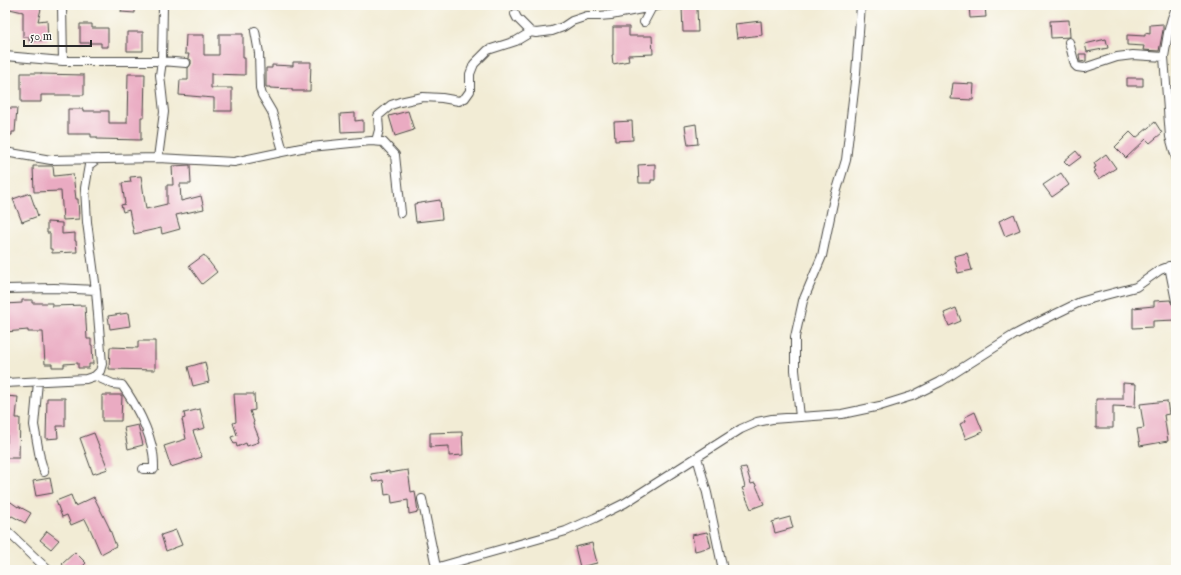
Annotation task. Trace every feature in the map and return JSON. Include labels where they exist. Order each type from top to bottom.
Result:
[{"type":"street","points":[[62,5],[63,61]]},
{"type":"street","points":[[158,158],[164,112],[160,75],[162,61],[163,5]]},
{"type":"street","points":[[515,14],[531,32],[536,33],[552,31],[563,27],[572,21],[587,16],[611,15],[661,5]]},
{"type":"street","points":[[800,417],[795,370],[795,337],[803,301],[822,256],[833,203],[846,160],[856,73],[861,5]]},
{"type":"street","points":[[644,22],[652,7]]},
{"type":"street","points":[[1176,8],[1168,33],[1164,57],[1170,137],[1176,158]]},
{"type":"street","points":[[255,31],[259,53],[260,88],[262,95],[272,112],[283,151]]},
{"type":"street","points":[[376,141],[379,130],[378,116],[391,105],[423,97],[459,101],[465,98],[470,91],[470,74],[474,64],[488,50],[516,41],[531,32]]},
{"type":"street","points":[[1069,42],[1075,65],[1080,68],[1117,57],[1133,55],[1164,57]]},
{"type":"street","points":[[5,56],[63,61],[162,61],[186,63]]},
{"type":"street","points":[[5,152],[51,160],[158,158],[234,162],[301,148],[371,141],[383,142],[395,155],[401,213]]},
{"type":"street","points":[[5,383],[86,379],[95,376],[100,371],[102,364],[96,290],[87,222],[85,188],[89,166],[97,159]]},
{"type":"street","points":[[77,160],[89,166]]},
{"type":"street","points":[[422,499],[432,569],[566,531],[595,518],[625,503],[741,429],[757,422],[772,419],[842,414],[880,406],[912,396],[940,382],[1014,335],[1037,323],[1080,302],[1136,286],[1160,270],[1173,264],[1176,301]]},
{"type":"street","points":[[5,289],[54,288],[96,290]]},
{"type":"street","points":[[95,376],[114,384],[122,385],[139,412],[154,452],[154,469],[143,469]]},
{"type":"street","points":[[38,382],[34,425],[44,472]]},
{"type":"street","points":[[697,457],[707,492],[723,570]]},
{"type":"street","points":[[5,529],[48,570]]},
{"type":"building","points":[[5,5],[42,5],[38,21],[47,20],[48,40],[29,41],[29,37],[23,37],[23,12],[5,8]]},
{"type":"building","points":[[122,5],[135,5],[135,13],[121,12]]},
{"type":"building","points":[[969,5],[985,5],[986,17],[970,18]]},
{"type":"building","points":[[682,8],[697,8],[698,32],[683,32]]},
{"type":"building","points":[[1069,20],[1070,37],[1051,38],[1050,21]]},
{"type":"building","points":[[761,21],[762,35],[737,38],[735,24]]},
{"type":"building","points":[[80,24],[92,24],[92,28],[108,28],[108,47],[101,47],[101,43],[80,43]]},
{"type":"building","points":[[1163,24],[1159,51],[1143,50],[1144,46],[1127,45],[1127,35],[1145,36],[1145,33],[1150,34],[1150,25]]},
{"type":"building","points":[[613,27],[629,27],[629,36],[652,36],[653,54],[628,55],[629,61],[613,64]]},
{"type":"building","points":[[127,32],[143,32],[143,51],[127,51]]},
{"type":"building","points":[[219,34],[243,34],[245,75],[211,74],[211,88],[232,88],[232,111],[214,111],[214,98],[179,95],[180,80],[188,80],[188,68],[191,64],[191,60],[188,58],[189,54],[185,54],[186,35],[204,35],[204,55],[219,55]]},
{"type":"building","points":[[1106,39],[1108,48],[1087,52],[1085,44]]},
{"type":"building","points":[[1079,54],[1086,54],[1086,61],[1080,62]]},
{"type":"building","points":[[293,62],[311,62],[310,91],[292,91],[292,89],[266,87],[266,68],[272,68],[272,65],[293,66]]},
{"type":"building","points":[[21,73],[84,75],[84,95],[41,95],[41,102],[21,102]]},
{"type":"building","points":[[128,74],[145,74],[144,117],[141,117],[141,140],[97,139],[97,137],[91,137],[91,134],[68,134],[68,109],[83,109],[83,111],[109,111],[109,123],[127,123]]},
{"type":"building","points":[[1127,78],[1143,78],[1143,86],[1127,86]]},
{"type":"building","points":[[953,83],[974,84],[973,100],[951,99]]},
{"type":"building","points":[[5,108],[17,108],[15,132],[12,132],[12,135],[5,135]]},
{"type":"building","points":[[408,111],[414,130],[395,136],[389,116]]},
{"type":"building","points":[[355,113],[355,121],[363,120],[363,131],[341,132],[340,114]]},
{"type":"building","points":[[632,121],[633,140],[615,141],[614,122]]},
{"type":"building","points":[[1155,122],[1162,133],[1150,143],[1146,139],[1126,158],[1115,147],[1130,132],[1136,138]]},
{"type":"building","points":[[696,124],[698,144],[688,145],[685,126]]},
{"type":"building","points":[[1076,151],[1081,157],[1069,166],[1064,161]]},
{"type":"building","points":[[1106,154],[1116,168],[1099,179],[1094,172],[1096,171],[1094,168],[1096,167],[1094,163]]},
{"type":"building","points":[[655,164],[655,180],[651,180],[651,183],[639,183],[638,165]]},
{"type":"building","points":[[190,165],[191,184],[180,184],[181,201],[201,196],[204,209],[176,215],[180,229],[162,234],[161,228],[134,234],[129,210],[123,212],[121,205],[125,204],[122,183],[131,182],[130,177],[141,176],[146,209],[167,204],[167,185],[173,185],[172,166]]},
{"type":"building","points":[[33,166],[53,166],[54,176],[73,174],[76,199],[78,199],[79,219],[63,220],[61,191],[34,192]]},
{"type":"building","points":[[1061,173],[1069,185],[1052,197],[1043,185]]},
{"type":"building","points":[[30,193],[38,216],[22,222],[13,199]]},
{"type":"building","points":[[440,200],[442,219],[416,222],[414,204]]},
{"type":"building","points":[[1014,214],[1020,230],[1005,236],[999,221]]},
{"type":"building","points":[[47,222],[62,223],[62,234],[75,233],[77,252],[52,253],[52,249],[50,249],[50,233],[47,233]]},
{"type":"building","points":[[967,253],[972,270],[958,273],[954,256]]},
{"type":"building","points":[[204,255],[217,272],[202,284],[189,266]]},
{"type":"building","points":[[22,300],[32,300],[32,303],[52,303],[52,306],[85,305],[87,339],[91,339],[93,364],[89,364],[89,368],[78,368],[78,363],[64,364],[64,367],[52,367],[52,364],[45,364],[43,332],[28,332],[28,330],[5,332],[5,304],[22,303]]},
{"type":"building","points":[[1170,300],[1174,306],[1175,320],[1153,321],[1153,327],[1133,328],[1133,308],[1154,306],[1154,301]]},
{"type":"building","points":[[956,308],[961,321],[949,326],[944,313]]},
{"type":"building","points":[[128,313],[130,326],[110,329],[108,316]]},
{"type":"building","points":[[138,341],[155,341],[155,370],[109,369],[110,347],[138,348]]},
{"type":"building","points":[[205,362],[209,382],[193,386],[188,367]]},
{"type":"building","points":[[1123,383],[1136,384],[1135,407],[1113,406],[1113,428],[1096,428],[1096,399],[1123,399]]},
{"type":"building","points":[[234,394],[254,394],[255,410],[250,411],[259,442],[247,446],[246,443],[237,447],[236,443],[234,444],[231,437],[237,435],[233,423],[236,422]]},
{"type":"building","points":[[102,395],[122,395],[121,421],[102,421]]},
{"type":"building","points":[[5,396],[18,397],[16,418],[20,418],[19,458],[5,458],[7,428],[5,428]]},
{"type":"building","points":[[47,398],[65,398],[65,426],[57,426],[58,438],[46,439]]},
{"type":"building","points":[[1167,401],[1169,414],[1164,415],[1168,441],[1140,446],[1137,429],[1144,428],[1140,404]]},
{"type":"building","points":[[200,409],[205,428],[193,431],[202,457],[171,467],[164,446],[186,439],[182,419],[185,418],[184,413]]},
{"type":"building","points":[[975,412],[983,432],[966,439],[960,424],[966,421],[965,417]]},
{"type":"building","points":[[138,425],[143,445],[128,449],[124,428]]},
{"type":"building","points":[[462,432],[463,455],[449,456],[449,446],[430,447],[430,433]]},
{"type":"building","points":[[94,433],[108,469],[93,474],[80,438]]},
{"type":"building","points":[[746,467],[751,484],[755,483],[764,504],[751,509],[742,488],[745,487],[740,468]]},
{"type":"building","points":[[408,470],[411,492],[415,491],[418,512],[409,514],[408,500],[392,503],[391,494],[385,495],[383,480],[373,482],[371,474]]},
{"type":"building","points":[[50,478],[53,493],[36,496],[33,481]]},
{"type":"building","points":[[71,495],[75,506],[94,497],[109,527],[116,546],[101,554],[85,519],[71,525],[67,515],[62,517],[56,501]]},
{"type":"building","points":[[5,498],[18,507],[31,513],[25,523],[12,516],[9,518],[5,514]]},
{"type":"building","points":[[790,517],[793,528],[775,533],[772,522]]},
{"type":"building","points":[[176,530],[182,545],[166,551],[161,535]]},
{"type":"building","points":[[47,531],[59,540],[51,549],[40,540]]},
{"type":"building","points":[[707,532],[711,547],[695,551],[692,535]]},
{"type":"building","points":[[592,543],[597,563],[580,567],[575,547]]},
{"type":"building","points":[[75,552],[86,563],[79,570],[67,570],[62,564]]}]
